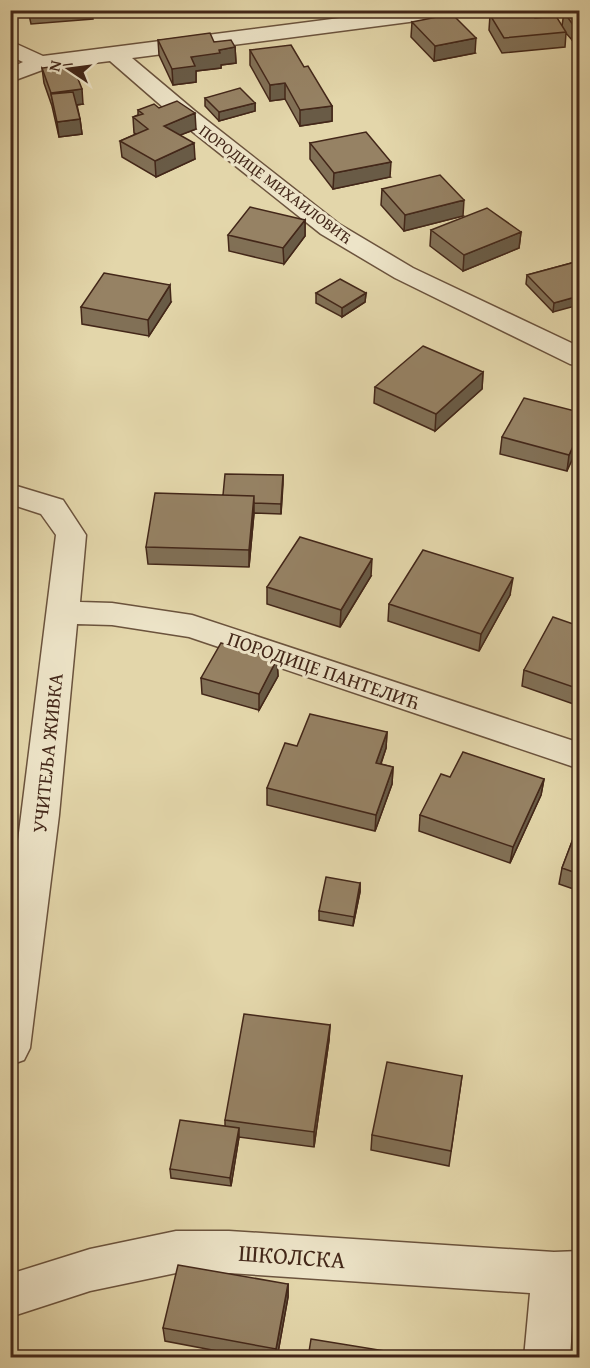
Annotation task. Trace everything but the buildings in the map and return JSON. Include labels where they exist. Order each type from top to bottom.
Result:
[{"type":"street","points":[[10,76],[40,63],[455,10]]},
{"type":"street","points":[[10,47],[40,63]]},
{"type":"street","name":"ПОРОДИЦЕ МИХАИЛОВИЋ","points":[[115,54],[187,116],[330,229],[404,273],[579,358]]},
{"type":"street","name":"УЧИТЕЉА ЖИВКА","points":[[10,494],[52,507],[71,535],[41,815],[10,1048]]},
{"type":"street","name":"ПОРОДИЦЕ ПАНТЕЛИЋ","points":[[62,613],[112,614],[192,626],[579,756]]},
{"type":"street","name":"ШКОЛСКА","points":[[10,1296],[90,1270],[176,1252],[241,1252],[567,1273]]},
{"type":"street","points":[[547,1358],[567,1273]]}]
